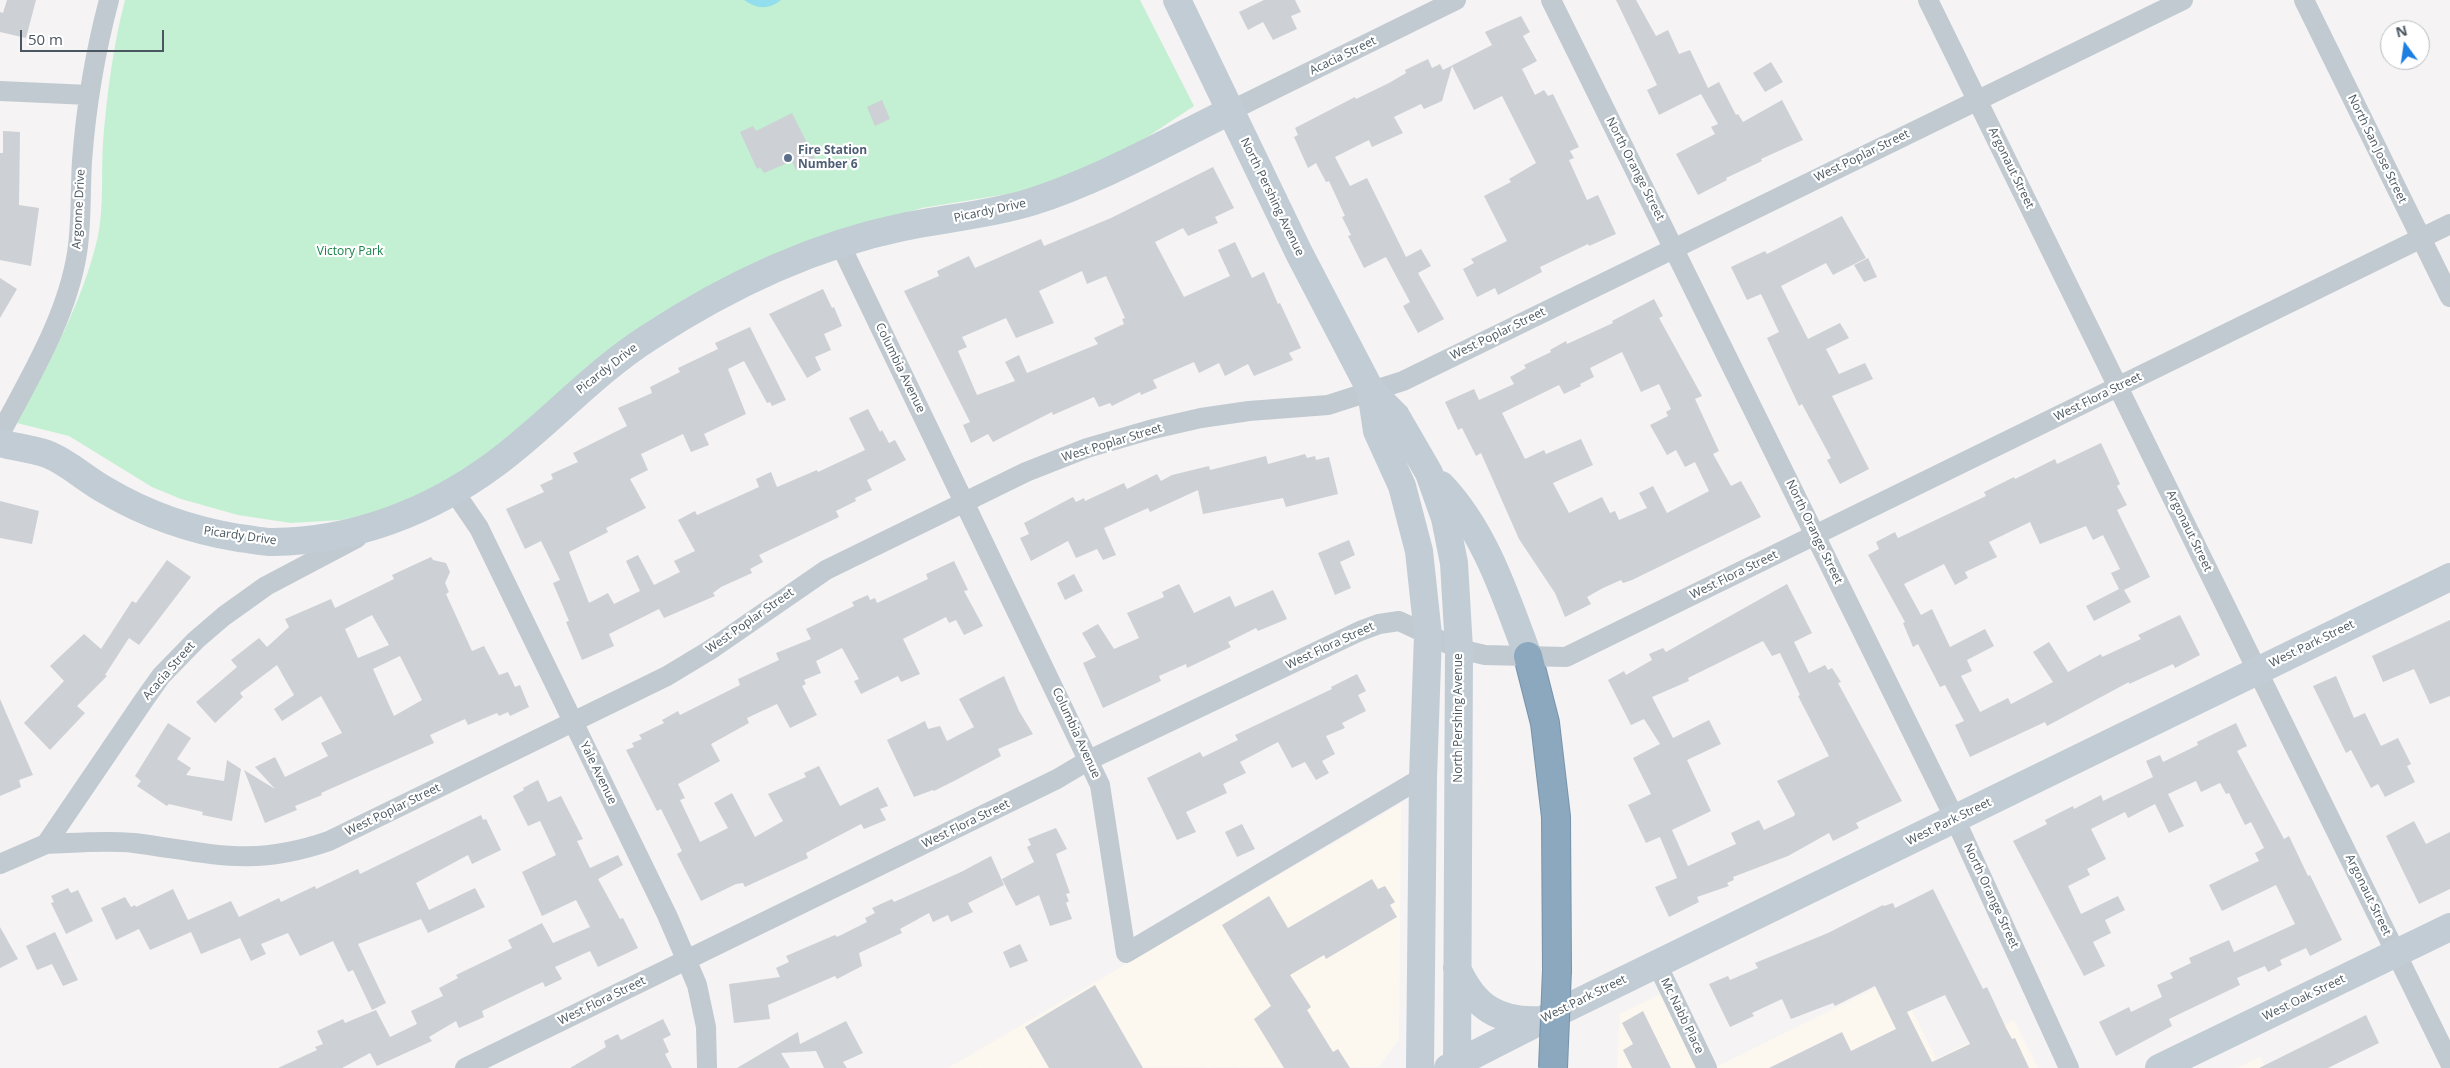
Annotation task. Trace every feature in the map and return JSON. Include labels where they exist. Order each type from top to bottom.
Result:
[{"type":"highway","points":[[1528,656],[1545,723],[1556,817],[1556,970],[1553,1068]]},
{"type":"street","name":"Argonne Drive","points":[[0,434],[65,302],[77,253],[82,161],[89,95],[98,44],[109,0]]},
{"type":"street","name":"North Pershing Avenue","points":[[1177,0],[1299,253],[1371,391],[1396,416],[1429,473],[1445,518],[1454,563],[1459,649],[1457,968],[1454,1067]]},
{"type":"street","name":"Acacia Street","points":[[1230,111],[1456,0]]},
{"type":"street","name":"North Orange Street","points":[[1551,0],[1955,818],[2069,1068]]},
{"type":"street","name":"Argonaut Street","points":[[1928,0],[2450,1063]]},
{"type":"street","name":"West Poplar Street","points":[[46,844],[132,843],[208,856],[252,858],[300,851],[329,841],[674,671],[710,650],[826,570],[1026,472],[1070,455],[1153,429],[1201,418],[1328,405],[1403,381],[2183,0]]},
{"type":"street","name":"North San Jose Street","points":[[2304,0],[2450,297]]},
{"type":"street","points":[[0,91],[89,95]]},
{"type":"street","name":"Picardy Drive","points":[[0,443],[48,454],[131,506],[160,518],[216,534],[270,542],[320,539],[384,525],[418,510],[495,464],[598,375],[645,340],[725,291],[775,268],[840,244],[901,227],[987,213],[1031,202],[1093,178],[1230,111]]},
{"type":"street","name":"West Flora Street","points":[[465,1068],[1040,788],[1089,760],[1360,630],[1379,624],[1399,621],[1459,649],[1485,655],[1566,657],[2450,224]]},
{"type":"street","name":"Columbia Avenue","points":[[840,244],[1100,785],[1126,953],[1423,777]]},
{"type":"street","name":"North Pershing Avenue","points":[[1371,391],[1378,431],[1402,486],[1419,551],[1428,635],[1423,777],[1420,1068]]},
{"type":"street","points":[[1429,473],[1456,501],[1497,573],[1528,656]]},
{"type":"street","name":"Yale Avenue","points":[[453,490],[479,528],[668,915],[696,985],[706,1027],[707,1068]]},
{"type":"street","name":"Acacia Street","points":[[46,844],[161,676],[196,640],[224,616],[266,586],[384,525]]},
{"type":"street","name":"West Park Street","points":[[1454,1067],[1542,1020],[2450,577]]},
{"type":"street","points":[[1423,777],[1436,792],[1442,811],[1442,901],[1457,925]]},
{"type":"street","points":[[0,864],[46,844]]},
{"type":"street","name":"West Oak Street","points":[[2158,1068],[2450,927]]},
{"type":"street","name":"Mc Nabb Place","points":[[1657,964],[1707,1068]]},
{"type":"street","points":[[1457,968],[1464,985],[1475,999],[1490,1010],[1506,1018],[1524,1021],[1542,1020]]},
{"type":"shaded area","points":[[1401,804],[1399,1039],[1379,1067],[948,1068]]},
{"type":"shaded area","points":[[1896,978],[1936,1059],[2014,1020],[2038,1068],[1714,1068]]},
{"type":"shaded area","points":[[1669,990],[1708,1068],[1617,1068],[1620,1014]]},
{"type":"shaded area","points":[[2260,1057],[2265,1068],[2237,1068]]},
{"type":"green space","name":"Victory Park","points":[[125,0],[1140,0],[1194,106],[1114,159],[1052,183],[1008,194],[922,208],[861,226],[796,249],[516,445],[405,506],[341,520],[291,523],[238,515],[181,499],[152,487],[69,436],[17,423],[74,309],[98,236],[101,213],[106,106],[114,52]]},
{"type":"water","points":[[744,0],[781,0],[767,7],[758,7]]},
{"type":"building","points":[[7,0],[36,0],[26,38],[0,32],[0,12],[3,13]]},
{"type":"building","points":[[1264,0],[1295,0],[1301,12],[1291,16],[1297,29],[1273,40],[1263,22],[1248,30],[1239,12]]},
{"type":"building","points":[[1616,0],[1636,0],[1656,36],[1668,30],[1679,54],[1690,50],[1708,88],[1719,82],[1736,115],[1738,114],[1743,122],[1782,100],[1803,140],[1761,159],[1762,161],[1726,178],[1727,180],[1698,195],[1676,154],[1715,134],[1711,127],[1718,124],[1701,94],[1659,115],[1647,90],[1657,85]]},
{"type":"building","points":[[1521,16],[1530,32],[1523,36],[1537,61],[1522,69],[1535,95],[1544,90],[1548,96],[1553,94],[1579,147],[1570,151],[1574,158],[1569,160],[1587,200],[1598,195],[1616,234],[1589,246],[1588,244],[1540,267],[1542,272],[1498,295],[1495,288],[1477,297],[1463,269],[1474,263],[1471,259],[1507,241],[1484,196],[1511,182],[1509,179],[1536,163],[1502,96],[1474,110],[1452,66],[1442,101],[1424,109],[1421,104],[1394,117],[1403,133],[1372,147],[1369,140],[1335,157],[1350,186],[1367,178],[1406,257],[1421,249],[1431,266],[1418,273],[1444,319],[1418,333],[1403,306],[1410,302],[1386,257],[1364,268],[1348,236],[1351,235],[1342,217],[1345,216],[1329,181],[1326,182],[1316,163],[1308,168],[1294,137],[1298,135],[1295,128],[1355,97],[1356,99],[1389,83],[1406,73],[1405,70],[1428,59],[1432,68],[1440,64],[1443,70],[1492,45],[1485,32]]},
{"type":"building","points":[[1771,62],[1783,82],[1765,92],[1753,73]]},
{"type":"building","points":[[882,100],[890,119],[875,126],[867,107]]},
{"type":"building","points":[[792,113],[815,159],[796,170],[792,161],[764,173],[760,167],[757,169],[740,132],[753,126],[756,131]]},
{"type":"building","points":[[3,131],[20,132],[19,205],[39,208],[31,266],[0,260],[0,153],[3,153]]},
{"type":"building","points":[[1213,167],[1234,208],[1215,217],[1218,223],[1188,236],[1183,228],[1155,242],[1184,297],[1230,276],[1218,250],[1235,242],[1252,278],[1264,272],[1301,348],[1289,353],[1293,360],[1254,376],[1248,364],[1225,376],[1219,363],[1199,373],[1194,362],[1153,380],[1157,388],[1141,395],[1140,392],[1112,406],[1110,403],[1099,407],[1094,397],[1053,415],[1052,412],[993,442],[988,434],[971,443],[963,425],[970,422],[904,291],[939,276],[937,271],[969,256],[975,268],[1041,239],[1044,246],[1111,218]],"holes":[[[1082,271],[1087,284],[1106,276],[1125,318],[1122,319],[1124,324],[1094,338],[1098,344],[1027,373],[1019,355],[1005,362],[1015,381],[977,395],[958,351],[967,347],[962,337],[1006,318],[1016,338],[1054,323],[1039,291]]]},
{"type":"building","points":[[1842,216],[1866,258],[1833,275],[1826,263],[1781,286],[1808,339],[1840,323],[1849,338],[1826,349],[1839,374],[1865,363],[1873,379],[1832,396],[1869,469],[1840,484],[1827,460],[1831,458],[1802,404],[1799,406],[1767,338],[1779,332],[1761,294],[1747,300],[1731,267],[1765,251],[1767,254]]},
{"type":"building","points":[[1868,258],[1877,277],[1864,282],[1854,265]]},
{"type":"building","points":[[0,278],[17,289],[0,318]]},
{"type":"building","points":[[823,289],[832,308],[834,307],[842,326],[824,334],[831,350],[815,357],[821,370],[807,378],[769,314]]},
{"type":"building","points":[[1654,299],[1663,316],[1659,318],[1702,396],[1695,399],[1719,451],[1713,454],[1731,486],[1741,481],[1761,517],[1632,580],[1623,583],[1621,580],[1603,588],[1587,597],[1591,604],[1565,617],[1555,593],[1519,539],[1481,453],[1476,456],[1462,428],[1458,430],[1445,402],[1474,389],[1479,400],[1514,384],[1510,377],[1526,368],[1524,365],[1551,352],[1550,350],[1566,341],[1567,344],[1613,323],[1612,321]],"holes":[[[1622,352],[1641,392],[1659,384],[1671,409],[1666,412],[1668,416],[1650,425],[1667,455],[1676,450],[1685,467],[1695,462],[1709,491],[1667,513],[1653,486],[1639,493],[1647,508],[1619,520],[1615,511],[1610,513],[1602,497],[1569,513],[1553,483],[1593,465],[1581,439],[1546,454],[1544,450],[1525,459],[1502,413],[1559,385],[1564,394],[1581,386],[1580,384],[1594,377],[1590,368]]]},
{"type":"building","points":[[750,327],[786,400],[772,406],[770,402],[767,403],[744,361],[728,369],[746,414],[704,434],[709,445],[691,452],[683,434],[641,454],[648,470],[630,479],[646,508],[606,528],[608,532],[569,552],[589,603],[608,593],[614,604],[640,591],[626,561],[638,555],[654,585],[680,572],[674,561],[695,551],[678,520],[695,511],[697,515],[759,487],[756,479],[771,472],[777,487],[817,470],[818,472],[865,450],[849,418],[868,409],[880,432],[882,430],[889,443],[895,440],[906,460],[867,480],[872,490],[855,498],[856,501],[836,511],[839,517],[759,555],[763,562],[750,569],[752,573],[721,587],[713,593],[715,596],[664,618],[659,609],[609,634],[614,646],[582,660],[566,622],[569,621],[553,583],[560,580],[541,541],[525,549],[506,509],[544,492],[540,485],[553,479],[551,474],[578,462],[573,453],[627,426],[618,408],[652,393],[650,387],[680,372],[678,368],[718,349],[715,343]]},
{"type":"building","points":[[2101,443],[2120,484],[2117,486],[2127,505],[2117,510],[2150,577],[2124,590],[2131,602],[2094,621],[2086,606],[2119,589],[2111,573],[2120,569],[2103,535],[2093,540],[2086,526],[2040,544],[2030,522],[1989,542],[1997,557],[1965,572],[1968,578],[1955,585],[1944,564],[1904,584],[1921,615],[1932,609],[1950,647],[1985,629],[1994,646],[1967,660],[1972,671],[1961,676],[1980,712],[2008,698],[2011,704],[2053,682],[2033,652],[2049,642],[2068,672],[2101,654],[2102,657],[2141,639],[2138,635],[2180,615],[2200,655],[2175,668],[2173,664],[2129,684],[2129,682],[2047,726],[2045,722],[1970,757],[1955,725],[1964,721],[1945,685],[1940,687],[1918,644],[1913,647],[1903,623],[1905,622],[1868,555],[1879,549],[1876,542],[1895,532],[1898,538],[1986,496],[1984,492],[2014,477],[2015,479],[2055,459],[2057,464]]},
{"type":"building","points":[[1305,454],[1307,458],[1315,456],[1316,460],[1329,457],[1338,494],[1286,507],[1283,498],[1203,514],[1198,490],[1150,512],[1148,508],[1104,528],[1116,555],[1103,560],[1097,549],[1076,558],[1068,541],[1031,561],[1020,538],[1029,534],[1024,523],[1073,497],[1076,502],[1084,498],[1085,501],[1124,483],[1127,489],[1157,474],[1161,481],[1172,475],[1209,466],[1210,470],[1266,456],[1268,464]]},
{"type":"building","points":[[0,501],[39,511],[32,544],[0,538]]},
{"type":"building","points":[[1349,540],[1355,555],[1340,562],[1351,588],[1335,595],[1318,553]]},
{"type":"building","points":[[431,557],[433,560],[446,563],[450,572],[445,583],[449,592],[446,594],[472,651],[484,646],[499,675],[508,672],[515,687],[520,685],[529,707],[510,716],[508,712],[499,716],[497,713],[468,725],[465,719],[430,735],[434,743],[321,793],[322,795],[295,806],[297,810],[265,823],[244,770],[275,789],[255,767],[275,757],[285,777],[328,756],[321,743],[342,733],[321,696],[282,721],[274,709],[294,695],[277,665],[240,693],[243,697],[215,723],[196,702],[237,667],[231,660],[259,638],[267,647],[289,627],[285,619],[331,599],[335,608],[394,579],[392,575]],"holes":[[[372,615],[389,645],[358,658],[345,629]],[[400,656],[422,700],[394,716],[373,669]]]},
{"type":"building","points":[[167,560],[191,577],[139,645],[129,638],[105,675],[107,676],[77,706],[85,713],[50,750],[24,723],[64,681],[50,666],[84,634],[101,649],[132,601],[136,603]]},
{"type":"building","points":[[954,561],[968,590],[964,591],[983,626],[964,635],[956,620],[949,623],[946,617],[903,639],[920,674],[901,682],[898,676],[861,694],[854,681],[859,679],[842,648],[816,661],[821,673],[804,680],[806,684],[802,686],[817,715],[790,728],[777,704],[747,718],[749,723],[711,744],[720,761],[678,784],[685,798],[680,800],[700,842],[728,828],[714,803],[732,793],[755,837],[783,821],[768,794],[806,777],[804,773],[819,766],[840,806],[878,787],[888,806],[880,809],[886,820],[864,829],[861,824],[806,853],[808,858],[745,887],[743,883],[736,884],[701,901],[677,854],[682,851],[661,809],[657,811],[626,750],[634,747],[632,743],[642,739],[639,735],[664,723],[662,720],[678,711],[680,715],[740,685],[738,679],[779,660],[776,653],[811,639],[806,629],[854,606],[852,602],[868,595],[870,600],[875,598],[877,603],[928,579],[926,574]]},
{"type":"building","points":[[1074,574],[1083,591],[1065,600],[1057,583]]},
{"type":"building","points":[[1179,584],[1194,613],[1230,596],[1235,607],[1273,590],[1287,619],[1258,631],[1256,628],[1228,642],[1231,647],[1187,668],[1186,664],[1159,676],[1161,681],[1103,708],[1083,663],[1096,657],[1082,633],[1098,624],[1114,649],[1139,638],[1127,613],[1164,597],[1162,592]]},
{"type":"building","points":[[1787,584],[1812,633],[1794,642],[1809,673],[1825,665],[1828,670],[1832,668],[1841,682],[1838,683],[1902,801],[1856,823],[1859,828],[1833,841],[1829,833],[1788,856],[1733,877],[1734,880],[1727,883],[1729,886],[1697,897],[1699,902],[1669,917],[1655,887],[1677,878],[1660,837],[1646,843],[1628,805],[1651,794],[1633,758],[1660,744],[1644,719],[1631,725],[1608,680],[1624,671],[1626,675],[1652,660],[1649,654],[1663,648],[1666,652]],"holes":[[[1763,641],[1772,656],[1780,653],[1800,695],[1798,696],[1829,756],[1777,781],[1795,814],[1794,816],[1764,830],[1759,820],[1731,833],[1736,844],[1688,866],[1672,830],[1711,811],[1687,760],[1721,744],[1709,720],[1673,738],[1652,697],[1689,681],[1688,678]]]},
{"type":"building","points":[[2450,620],[2450,696],[2430,704],[2414,669],[2383,682],[2372,656]]},
{"type":"building","points":[[1357,674],[1366,691],[1358,695],[1366,711],[1342,723],[1345,728],[1326,736],[1335,754],[1322,761],[1329,773],[1316,780],[1305,762],[1292,768],[1278,742],[1240,762],[1246,773],[1223,784],[1227,793],[1186,812],[1196,832],[1177,840],[1147,778],[1200,752],[1203,757],[1238,740],[1235,735],[1332,689],[1331,687]]},
{"type":"building","points":[[1004,676],[1019,711],[1033,734],[998,749],[1001,756],[954,781],[934,791],[914,797],[887,740],[925,721],[928,729],[940,726],[947,741],[974,727],[959,699]]},
{"type":"building","points":[[2336,676],[2354,718],[2365,713],[2381,746],[2398,738],[2411,764],[2407,766],[2415,782],[2385,797],[2378,784],[2371,788],[2351,750],[2346,753],[2313,686]]},
{"type":"building","points":[[0,699],[33,775],[19,780],[21,787],[0,796]]},
{"type":"building","points":[[168,723],[191,738],[177,759],[191,768],[186,775],[224,781],[227,760],[241,769],[232,821],[202,815],[203,812],[169,804],[167,806],[137,786],[141,781],[135,776]]},
{"type":"building","points":[[2236,723],[2247,746],[2237,751],[2284,839],[2289,836],[2342,940],[2310,956],[2306,948],[2280,960],[2282,965],[2268,972],[2265,966],[2237,978],[2240,985],[2169,1019],[2172,1026],[2116,1056],[2099,1022],[2129,1007],[2131,1012],[2162,997],[2157,985],[2173,978],[2170,973],[2191,963],[2189,958],[2229,940],[2234,952],[2295,924],[2276,885],[2222,911],[2209,885],[2259,861],[2255,853],[2264,848],[2251,822],[2245,825],[2229,793],[2226,794],[2220,783],[2201,792],[2196,781],[2168,794],[2184,826],[2169,833],[2155,804],[2128,818],[2125,812],[2091,829],[2106,859],[2087,869],[2090,875],[2068,886],[2081,914],[2118,896],[2125,910],[2105,920],[2111,933],[2093,942],[2105,966],[2084,976],[2013,841],[2047,824],[2045,820],[2073,806],[2074,809],[2101,795],[2103,801],[2153,777],[2146,761],[2160,755],[2163,762],[2198,745],[2197,742]]},
{"type":"building","points":[[538,780],[548,802],[561,796],[583,839],[577,841],[590,868],[618,855],[623,865],[598,879],[620,919],[623,918],[638,948],[598,967],[590,951],[555,967],[562,979],[545,987],[543,982],[532,987],[482,1011],[484,1017],[459,1028],[456,1021],[429,1037],[432,1041],[377,1066],[370,1053],[342,1068],[278,1068],[317,1050],[315,1047],[323,1044],[317,1031],[343,1019],[345,1023],[376,1010],[390,1037],[417,1024],[411,1011],[443,996],[439,988],[458,978],[456,975],[512,948],[508,940],[542,923],[553,943],[590,927],[576,900],[542,916],[522,872],[556,855],[540,821],[528,826],[513,796]]},
{"type":"building","points":[[481,815],[483,820],[486,819],[501,850],[472,864],[468,855],[416,883],[429,910],[475,888],[485,907],[428,933],[421,919],[358,944],[386,1003],[372,1010],[353,970],[348,972],[333,941],[300,956],[288,933],[261,944],[266,954],[251,961],[240,938],[201,954],[191,932],[150,950],[139,929],[116,940],[101,908],[125,897],[131,907],[135,905],[136,907],[173,889],[188,920],[231,901],[239,917],[279,898],[281,902],[315,886],[316,889],[358,869],[360,874]]},
{"type":"building","points":[[2414,821],[2426,844],[2450,832],[2450,889],[2419,904],[2386,836]]},
{"type":"building","points":[[1242,824],[1255,849],[1237,857],[1225,832]]},
{"type":"building","points":[[1056,828],[1067,849],[1056,854],[1070,893],[1066,894],[1069,901],[1066,903],[1072,919],[1050,926],[1039,895],[1016,906],[1002,879],[1034,862],[1027,847],[1031,845],[1028,839]]},
{"type":"building","points":[[991,856],[1004,885],[968,903],[973,912],[951,922],[948,915],[933,922],[929,913],[900,929],[902,933],[859,953],[862,966],[837,979],[835,976],[768,1005],[770,1019],[734,1023],[729,984],[780,977],[776,968],[789,962],[786,956],[835,935],[837,937],[867,922],[865,918],[875,913],[872,908],[892,899],[894,902],[961,872]]},
{"type":"building","points":[[1372,879],[1378,889],[1385,886],[1395,902],[1390,905],[1397,917],[1326,959],[1324,955],[1290,975],[1311,1007],[1307,1010],[1333,1052],[1338,1049],[1350,1068],[1284,1068],[1254,1019],[1271,1006],[1222,925],[1269,896],[1288,928]]},
{"type":"building","points":[[68,888],[71,893],[78,890],[93,921],[66,934],[51,903],[54,902],[51,896]]},
{"type":"building","points":[[1933,889],[1983,989],[1987,987],[2006,1028],[2012,1039],[2015,1038],[2029,1068],[1769,1068],[1842,1032],[1851,1051],[1896,1029],[1875,986],[1835,1006],[1833,1003],[1791,1019],[1782,999],[1752,1013],[1754,1016],[1730,1027],[1709,984],[1728,976],[1730,980],[1758,968],[1755,963],[1828,933],[1883,905],[1893,903],[1895,908]],"holes":[[[1945,995],[1970,1044],[1932,1062],[1907,1012]]]},
{"type":"building","points":[[0,927],[18,959],[0,968]]},
{"type":"building","points":[[55,932],[78,980],[63,986],[52,964],[37,970],[26,946]]},
{"type":"building","points":[[1020,944],[1028,961],[1010,968],[1003,952]]},
{"type":"building","points":[[1095,985],[1143,1068],[1049,1068],[1025,1027]]},
{"type":"building","points":[[1643,1011],[1671,1068],[1632,1068],[1623,1050],[1633,1044],[1622,1023]]},
{"type":"building","points":[[2366,1015],[2379,1043],[2328,1068],[2259,1068]]},
{"type":"building","points":[[663,1019],[671,1035],[663,1039],[669,1052],[665,1054],[672,1068],[570,1068],[606,1047],[604,1041],[618,1034],[621,1040]]},
{"type":"building","points":[[846,1021],[863,1053],[843,1062],[847,1068],[824,1068],[816,1051],[781,1053],[790,1068],[737,1068],[798,1032],[800,1044]]},
{"type":"place","name":"Fire Station Number 6","points":[[788,158]]}]
